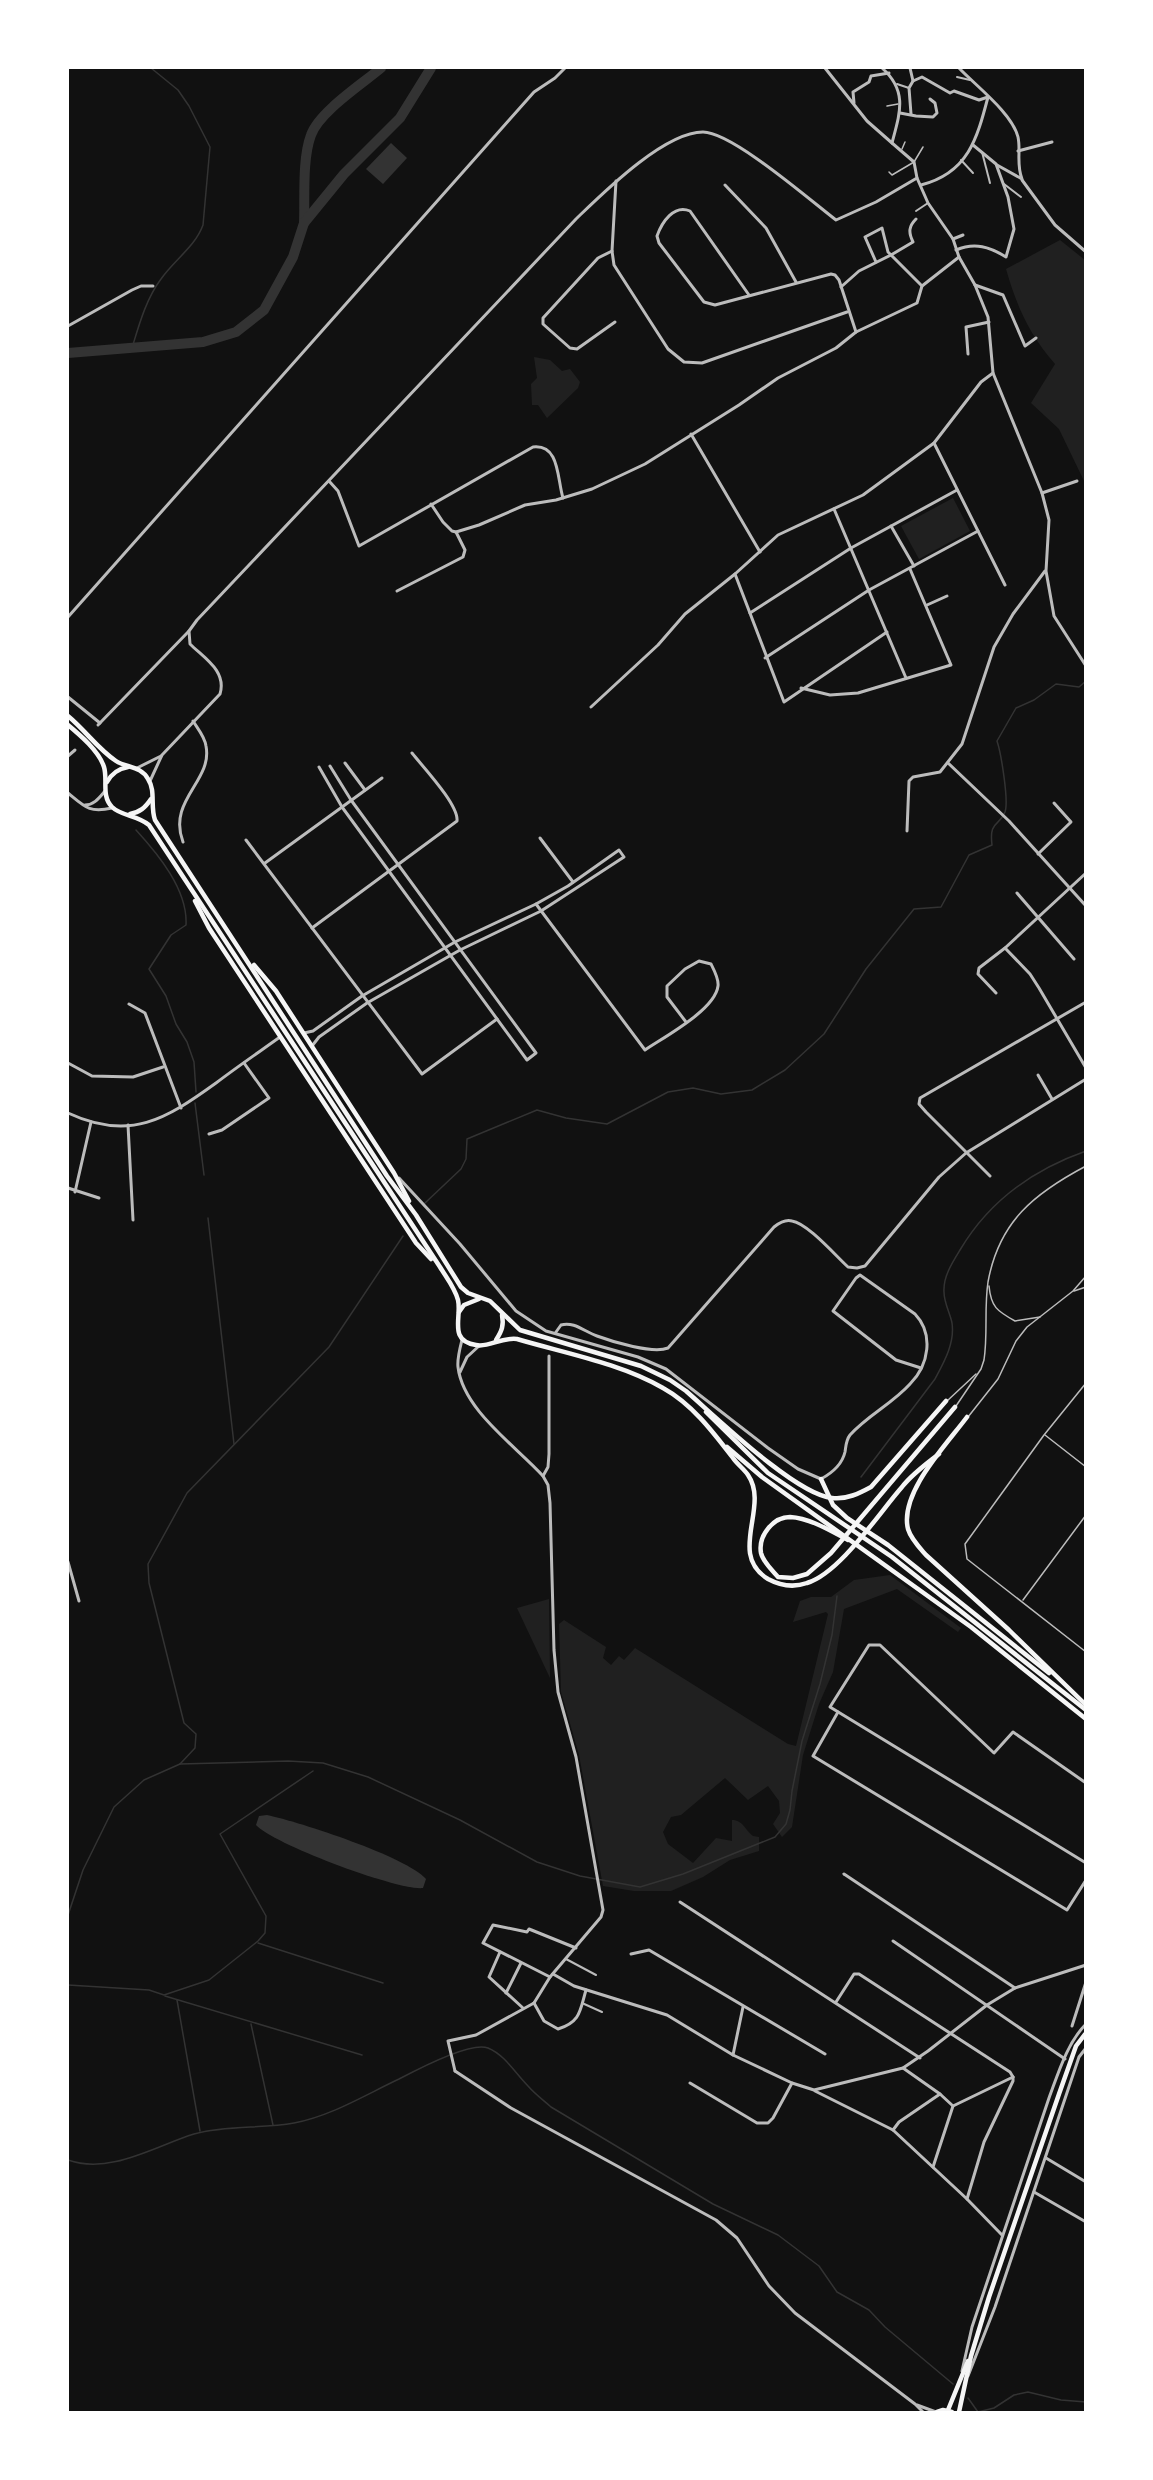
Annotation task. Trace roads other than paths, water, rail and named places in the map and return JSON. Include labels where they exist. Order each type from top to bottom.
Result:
[{"type":"main road","points":[[68,716],[110,757],[128,767]]},
{"type":"main road","points":[[68,725],[102,761],[106,782],[105,791],[112,808],[120,813],[140,818],[149,825],[440,1267],[456,1293],[459,1312],[458,1330],[462,1338],[470,1344],[479,1346],[488,1345],[496,1340],[504,1324],[498,1307],[490,1301],[468,1293],[461,1287],[416,1215],[394,1173],[276,991],[243,952]]},
{"type":"main road","points":[[106,782],[111,774],[119,769],[137,768],[145,773],[152,790],[151,799],[155,820],[387,1176],[416,1215]]},
{"type":"main road","points":[[129,814],[146,807],[151,799]]},
{"type":"main road","points":[[184,879],[209,928],[280,1037],[416,1243],[440,1267]]},
{"type":"main road","points":[[459,1312],[472,1300],[481,1299]]},
{"type":"main road","points":[[502,1315],[520,1330],[641,1366],[670,1380],[807,1489],[832,1498],[855,1496],[872,1487],[946,1401]]},
{"type":"main road","points":[[496,1340],[517,1339],[637,1374],[664,1388],[693,1410],[747,1473],[754,1486],[755,1507],[749,1538],[749,1553],[755,1567],[764,1576],[789,1587],[808,1583],[840,1560],[903,1484],[939,1454]]},
{"type":"main road","points":[[686,1391],[768,1473],[892,1557],[1086,1710]]},
{"type":"main road","points":[[873,1555],[826,1528],[792,1517],[775,1522],[768,1528],[763,1537],[761,1553],[767,1565],[778,1576],[793,1578],[807,1574],[831,1553],[868,1509],[955,1407]]},
{"type":"main road","points":[[967,1417],[913,1491],[907,1510],[908,1528],[914,1542],[1086,1705]]},
{"type":"main road","points":[[720,1441],[762,1477],[971,1627],[1086,1719]]},
{"type":"main road","points":[[821,1479],[833,1505],[847,1518],[888,1545],[1074,1694]]},
{"type":"main road","points":[[938,2412],[950,2411],[962,2373],[971,2356],[1059,2094],[1077,2046],[1086,2033]]},
{"type":"main road","points":[[959,2412],[971,2356]]},
{"type":"street","points":[[68,617],[534,92],[565,68]]},
{"type":"street","points":[[825,68],[867,121],[914,162],[917,178],[928,203],[953,239],[959,257],[975,285],[990,322],[993,373],[1042,493],[1049,520],[1046,571],[1054,616],[1086,666]]},
{"type":"street","points":[[884,68],[897,84],[900,104],[900,113],[892,143]]},
{"type":"street","points":[[910,68],[913,81]]},
{"type":"street","points":[[959,68],[1010,121],[1015,131],[1018,151],[1017,166],[1022,179],[1055,225],[1086,252]]},
{"type":"street","points":[[854,104],[853,92],[869,82],[871,76],[889,73]]},
{"type":"street","points":[[911,114],[909,88],[913,81],[922,77],[950,93],[953,89],[979,100],[988,97]]},
{"type":"street","points":[[957,77],[970,80]]},
{"type":"street","points":[[897,84],[909,88]]},
{"type":"street","points":[[921,184],[946,175],[973,145],[988,97]]},
{"type":"street","points":[[900,113],[933,117],[937,113],[935,104],[930,99]]},
{"type":"street","points":[[68,697],[99,724],[576,219],[616,181],[642,161],[689,134],[704,132],[716,134],[789,182],[836,220],[876,202],[917,178]]},
{"type":"street","points":[[1018,151],[1052,142]]},
{"type":"street","points":[[973,145],[996,164],[1022,179]]},
{"type":"street","points":[[982,152],[990,183]]},
{"type":"street","points":[[961,160],[973,173]]},
{"type":"street","points":[[956,250],[969,246],[988,247],[1006,257],[1014,224],[996,164]]},
{"type":"street","points":[[616,181],[612,250],[614,265],[668,349],[684,362],[702,363],[848,312]]},
{"type":"street","points":[[1003,183],[1021,197]]},
{"type":"street","points":[[725,185],[766,228],[796,282]]},
{"type":"street","points":[[916,211],[928,203]]},
{"type":"street","points":[[749,295],[690,211],[683,208],[677,209],[663,224],[657,236],[659,243],[704,302],[715,305],[831,274],[835,275],[841,287],[856,332]]},
{"type":"street","points":[[841,287],[859,271],[913,242],[909,234],[910,225],[916,219]]},
{"type":"street","points":[[876,262],[865,237],[882,228],[888,252],[922,286]]},
{"type":"street","points":[[953,239],[963,235]]},
{"type":"street","points":[[612,250],[598,258],[543,318],[543,324],[570,348],[578,349],[615,322]]},
{"type":"street","points":[[456,532],[479,525],[525,505],[563,498],[592,489],[630,472],[739,405],[778,378],[836,348],[856,332],[917,303],[922,286],[959,257]]},
{"type":"street","points":[[975,285],[1003,295],[1024,346],[1036,338]]},
{"type":"street","points":[[68,326],[132,290],[141,286],[153,286]]},
{"type":"street","points":[[968,354],[966,327],[990,322]]},
{"type":"street","points":[[591,707],[658,645],[685,614],[735,574],[778,535],[863,495],[933,443],[981,382],[993,373]]},
{"type":"street","points":[[691,434],[760,552]]},
{"type":"street","points":[[933,443],[1005,585]]},
{"type":"street","points":[[329,480],[338,491],[358,546],[533,447],[538,446],[552,452],[557,465],[563,498]]},
{"type":"street","points":[[1042,493],[1077,481]]},
{"type":"street","points":[[750,613],[851,548],[957,490]]},
{"type":"street","points":[[397,591],[463,558],[465,550],[456,532],[443,522],[432,504]]},
{"type":"street","points":[[834,509],[906,678]]},
{"type":"street","points":[[801,688],[830,695],[844,695],[951,665],[912,568],[891,526]]},
{"type":"street","points":[[765,658],[869,590],[978,531]]},
{"type":"street","points":[[907,831],[909,781],[913,777],[936,774],[948,763],[962,744],[970,713],[994,647],[1013,614],[1046,571]]},
{"type":"street","points":[[735,574],[765,658],[784,702],[801,688],[886,632]]},
{"type":"street","points":[[926,605],[947,596]]},
{"type":"street","points":[[150,781],[162,755],[220,694],[223,684],[220,675],[190,644],[189,631]]},
{"type":"street","points":[[183,842],[179,828],[180,812],[204,767],[207,756],[204,738],[193,722]]},
{"type":"street","points":[[68,756],[75,750]]},
{"type":"street","points":[[312,928],[458,821],[458,814],[451,803],[412,753]]},
{"type":"street","points":[[137,768],[162,755]]},
{"type":"street","points":[[345,762],[365,790]]},
{"type":"street","points":[[948,763],[1009,821],[1086,906]]},
{"type":"street","points":[[319,767],[342,807],[527,1060],[536,1053],[351,800],[330,766]]},
{"type":"street","points":[[264,864],[382,778]]},
{"type":"street","points":[[83,804],[90,805],[105,791]]},
{"type":"street","points":[[68,793],[96,811],[112,808]]},
{"type":"street","points":[[1038,854],[1071,822],[1054,803]]},
{"type":"street","points":[[540,838],[573,882]]},
{"type":"street","points":[[246,840],[422,1074],[497,1019]]},
{"type":"street","points":[[302,1033],[313,1031],[362,996],[455,942],[536,904],[619,850],[624,857],[572,893],[541,911],[460,950],[367,1003],[319,1037],[311,1046]]},
{"type":"street","points":[[996,993],[978,974],[980,968],[1086,873]]},
{"type":"street","points":[[1017,893],[1074,959]]},
{"type":"street","points":[[536,904],[645,1050],[686,1022],[712,1000],[718,986],[711,964],[699,961],[685,969],[667,986],[667,997],[686,1022]]},
{"type":"street","points":[[1005,948],[1030,974],[1086,1068]]},
{"type":"street","points":[[990,1176],[926,1112],[919,1104],[920,1098],[1086,1002]]},
{"type":"street","points":[[129,1004],[145,1014],[163,1067],[181,1108]]},
{"type":"street","points":[[68,1113],[91,1122],[128,1125],[162,1118],[181,1108],[280,1037]]},
{"type":"street","points":[[68,1063],[92,1076],[133,1077],[163,1067]]},
{"type":"street","points":[[209,1134],[222,1130],[269,1098],[244,1063]]},
{"type":"street","points":[[1038,1075],[1052,1099]]},
{"type":"street","points":[[556,1332],[561,1325],[567,1323],[597,1336],[644,1348],[661,1351],[668,1348],[774,1227],[791,1220],[802,1226],[848,1266],[857,1268],[865,1266],[939,1177],[966,1153],[1086,1079]]},
{"type":"street","points":[[75,1192],[91,1122]]},
{"type":"street","points":[[128,1125],[133,1220]]},
{"type":"street","points":[[394,1173],[460,1244],[516,1311],[537,1326],[638,1357],[666,1369],[768,1448],[798,1469],[821,1479],[834,1472],[844,1456],[848,1438],[865,1419],[912,1383],[921,1368],[929,1340],[922,1321],[861,1275],[856,1278],[833,1311],[896,1360],[921,1368]]},
{"type":"street","points":[[68,1188],[99,1198]]},
{"type":"street","points":[[462,1338],[458,1367],[473,1404],[543,1476],[548,1485],[554,1650],[558,1692],[576,1757],[603,1910],[601,1917],[552,1976],[534,2003],[476,2035],[448,2041],[455,2071],[511,2108],[716,2220],[737,2238],[769,2286],[795,2313],[923,2412]]},
{"type":"street","points":[[460,1373],[467,1357],[479,1346]]},
{"type":"street","points":[[543,1476],[548,1467],[549,1454],[549,1356]]},
{"type":"street","points":[[68,1562],[79,1601]]},
{"type":"street","points":[[1086,1783],[1013,1732],[994,1753],[880,1646],[869,1645],[830,1707],[1086,1863]]},
{"type":"street","points":[[838,1712],[813,1756],[1067,1910],[1086,1880]]},
{"type":"street","points":[[844,1874],[1015,1988]]},
{"type":"street","points":[[680,1902],[920,2058]]},
{"type":"street","points":[[576,1948],[529,1929],[527,1932],[493,1925],[483,1943],[521,1963],[574,1986],[667,2015],[733,2055],[792,2083],[814,2090],[893,2130],[1002,2235]]},
{"type":"street","points":[[893,1941],[1065,2058]]},
{"type":"street","points":[[631,1954],[649,1950],[825,2054]]},
{"type":"street","points":[[500,1952],[489,1977],[523,2008]]},
{"type":"street","points":[[566,1959],[596,1976]]},
{"type":"street","points":[[506,1993],[521,1963]]},
{"type":"street","points":[[814,2090],[903,2068],[920,2058],[987,2005],[1015,1988],[1086,1965]]},
{"type":"street","points":[[836,2002],[854,1974],[859,1974],[1010,2072],[1013,2081],[984,2142],[967,2199]]},
{"type":"street","points":[[1072,2026],[1086,1982]]},
{"type":"street","points":[[534,2003],[544,2021],[558,2029],[570,2025],[577,2019],[586,1990]]},
{"type":"street","points":[[582,2003],[602,2012]]},
{"type":"street","points":[[733,2055],[743,2006]]},
{"type":"street","points":[[962,2373],[972,2327],[1048,2098],[1079,2030],[1086,2024]]},
{"type":"street","points":[[968,2378],[1046,2158],[1079,2057],[1086,2048]]},
{"type":"street","points":[[903,2068],[953,2106]]},
{"type":"street","points":[[933,2167],[953,2106],[1012,2076]]},
{"type":"street","points":[[690,2083],[757,2123],[768,2123],[792,2083]]},
{"type":"street","points":[[893,2130],[899,2122],[940,2094]]},
{"type":"street","points":[[1046,2158],[1086,2182]]},
{"type":"street","points":[[1034,2192],[1086,2222]]},
{"type":"street","points":[[915,2404],[938,2412]]},
{"type":"lane","points":[[887,106],[900,104]]},
{"type":"lane","points":[[902,151],[905,142]]},
{"type":"lane","points":[[889,172],[892,175],[914,162],[922,147]]},
{"type":"lane","points":[[955,1407],[979,1371],[986,1348],[988,1282],[994,1259],[1006,1235],[1030,1201],[1044,1190],[1086,1166]]},
{"type":"lane","points":[[967,1417],[998,1379],[1016,1341],[1027,1327],[1073,1292],[1086,1276]]},
{"type":"lane","points":[[988,1282],[990,1298],[997,1311],[1015,1321],[1040,1317]]},
{"type":"lane","points":[[1073,1292],[1086,1287]]},
{"type":"lane","points":[[946,1401],[979,1371]]},
{"type":"lane","points":[[1085,1651],[967,1559],[965,1544],[1044,1435],[1086,1383]]},
{"type":"lane","points":[[1044,1435],[1086,1467]]},
{"type":"lane","points":[[1022,1601],[1086,1515]]},
{"type":"waterway","points":[[132,348],[151,295],[166,272],[190,247],[203,225],[210,147],[178,90],[151,68]]},
{"type":"waterway","points":[[304,223],[305,167],[311,135],[332,108],[381,68]]},
{"type":"waterway","points":[[68,353],[203,342],[236,332],[264,310],[293,257],[304,223],[344,174],[400,118],[431,68]]},
{"type":"waterway","points":[[425,1203],[461,1169],[466,1159],[467,1139],[537,1110],[566,1118],[607,1124],[668,1092],[693,1088],[721,1094],[752,1090],[785,1070],[824,1034],[866,969],[914,909],[941,907],[969,855],[992,845],[993,828],[1003,817],[1006,806],[1004,777],[997,741],[1016,708],[1034,700],[1056,684],[1079,687],[1086,681]]},
{"type":"waterway","points":[[136,830],[170,873],[177,886],[185,912],[186,925],[171,935],[149,969],[166,996],[176,1024],[187,1042],[194,1062],[196,1092]]},
{"type":"waterway","points":[[195,1103],[204,1175]]},
{"type":"waterway","points":[[861,1477],[935,1379],[945,1359],[952,1338],[952,1323],[944,1296],[945,1281],[951,1265],[972,1232],[998,1202],[1014,1189],[1048,1168],[1086,1151]]},
{"type":"waterway","points":[[208,1218],[234,1444]]},
{"type":"waterway","points":[[180,1764],[195,1748],[196,1734],[184,1723],[149,1583],[148,1564],[187,1493],[329,1347],[403,1236]]},
{"type":"waterway","points":[[68,1915],[83,1870],[114,1807],[144,1780],[180,1764],[288,1761],[323,1763],[368,1777],[460,1820],[537,1862],[580,1876],[640,1887],[683,1874],[775,1837],[786,1824],[790,1810],[802,1741],[832,1635],[837,1596]]},
{"type":"waterway","points":[[68,1985],[149,1990],[164,1995],[209,1980],[258,1941],[265,1933],[266,1916],[220,1834],[313,1771]]},
{"type":"waterway","points":[[258,1943],[383,1983]]},
{"type":"waterway","points":[[165,1996],[362,2055]]},
{"type":"waterway","points":[[177,2000],[200,2131]]},
{"type":"waterway","points":[[251,2024],[273,2125]]},
{"type":"waterway","points":[[68,2160],[84,2164],[116,2162],[206,2131],[282,2125],[308,2120],[348,2104],[457,2052],[480,2047],[488,2048],[505,2060],[551,2107],[713,2204],[778,2235],[819,2266],[837,2292],[869,2310],[885,2327],[953,2384]]},
{"type":"waterway","points":[[968,2398],[978,2412],[994,2408],[1014,2395],[1028,2392],[1061,2400],[1086,2402]]}]
